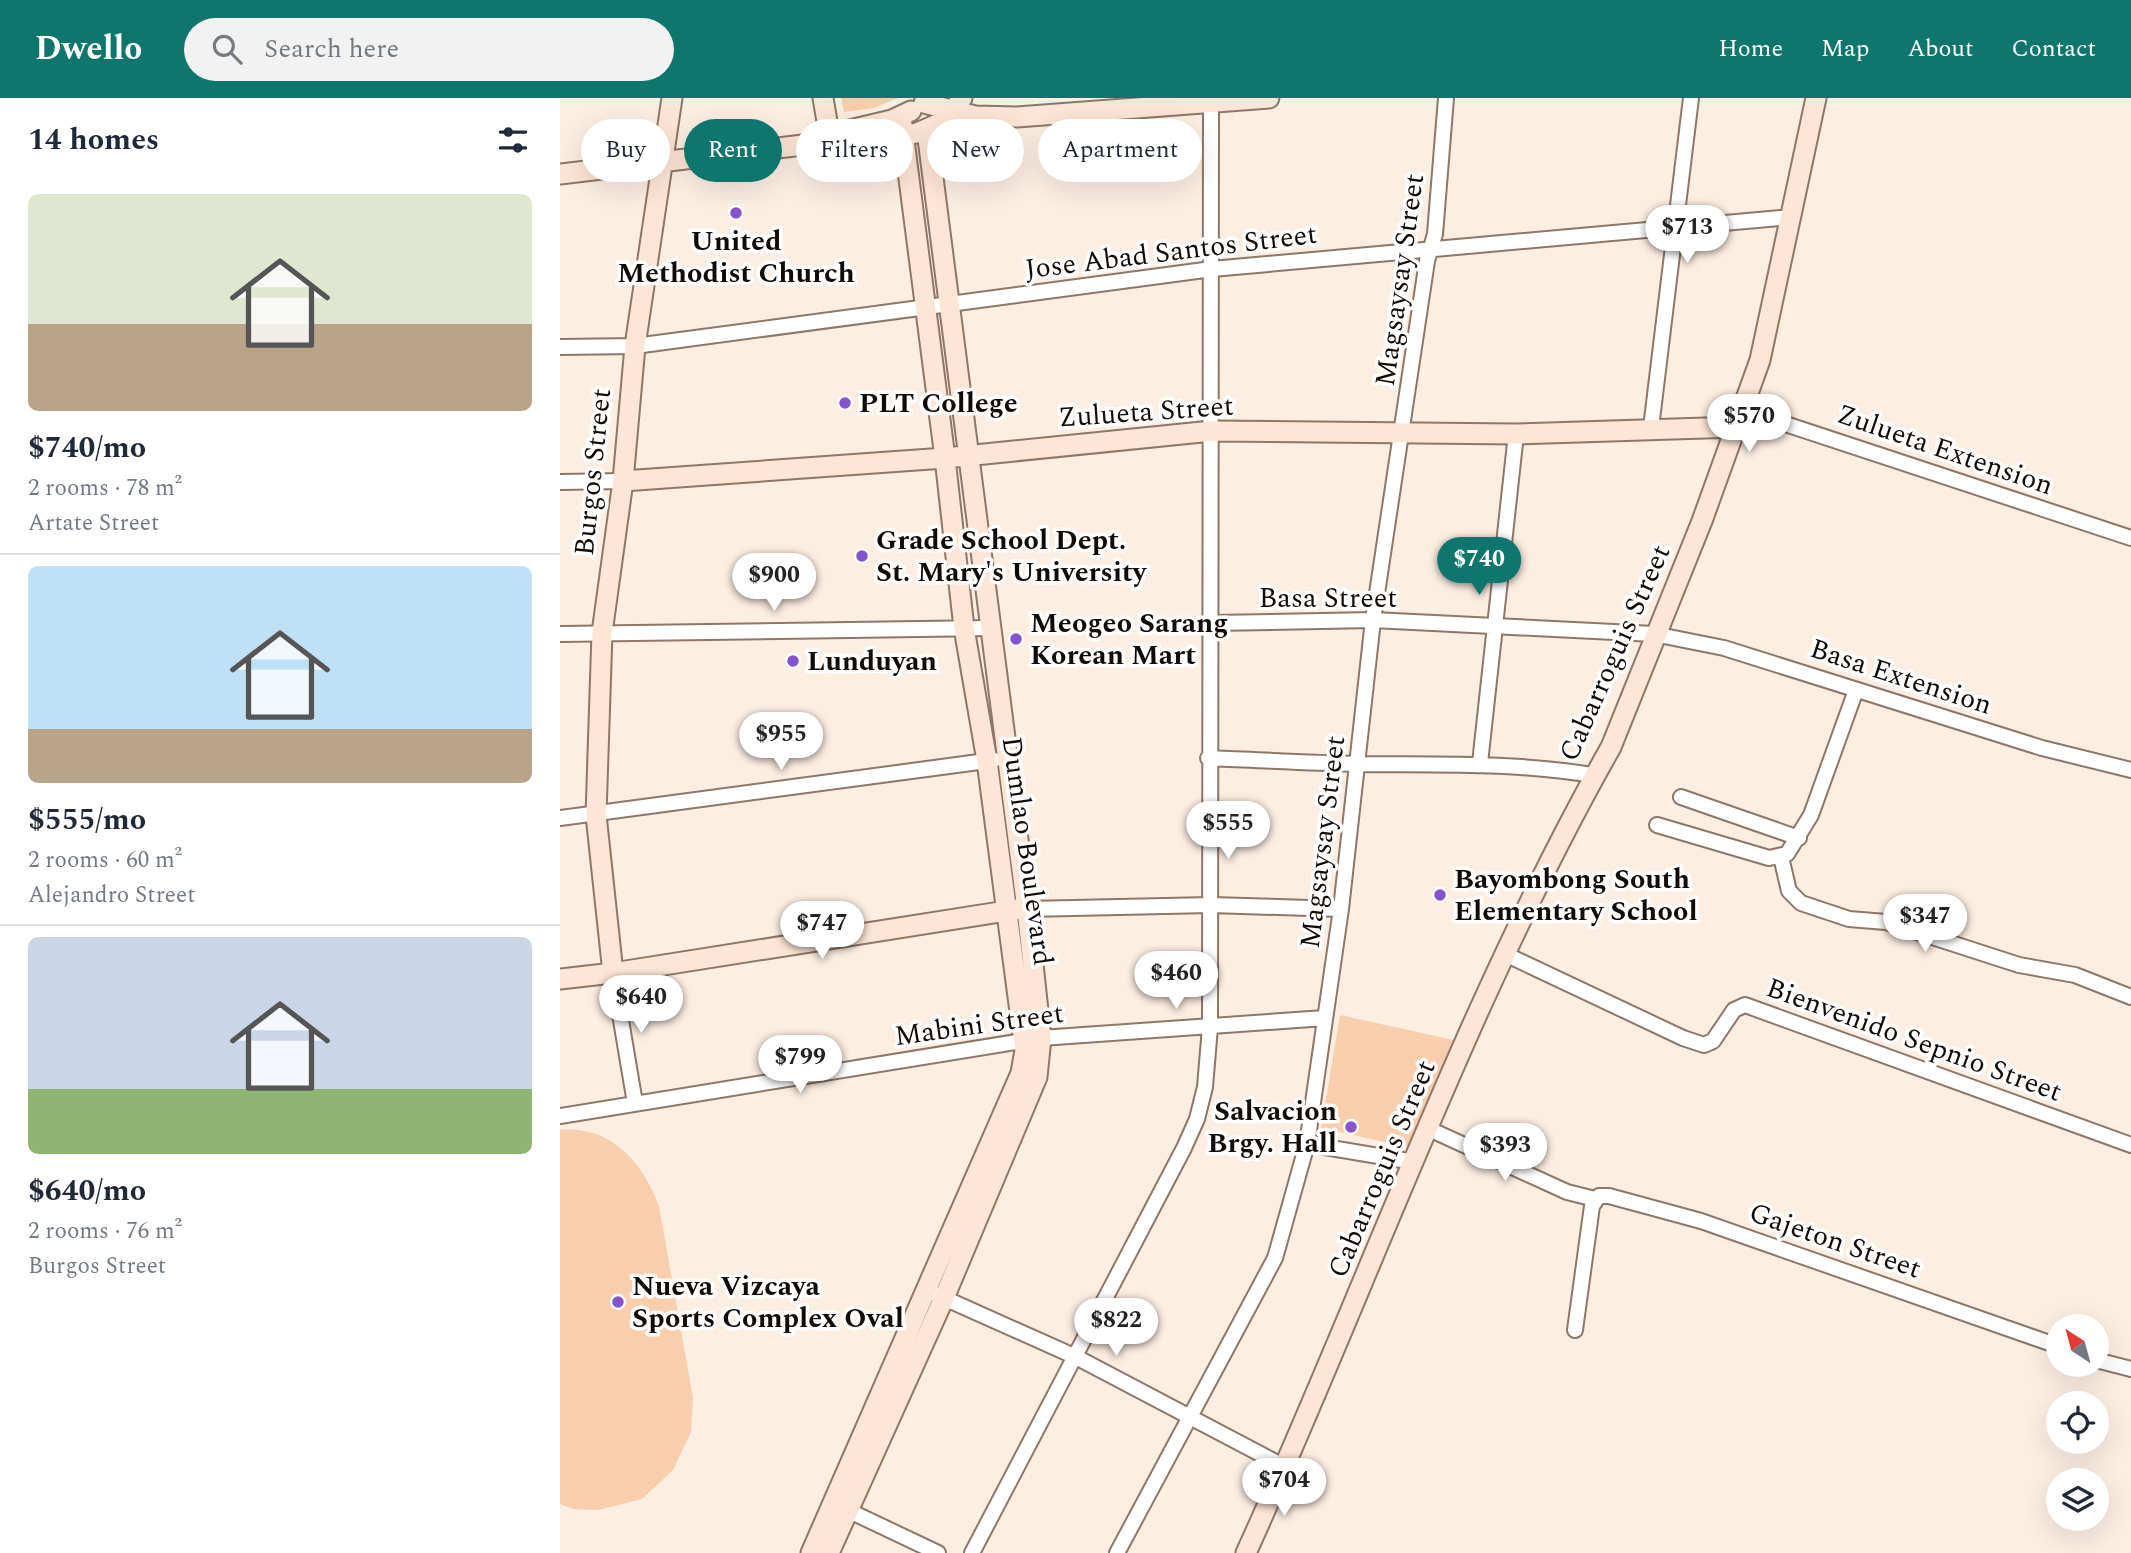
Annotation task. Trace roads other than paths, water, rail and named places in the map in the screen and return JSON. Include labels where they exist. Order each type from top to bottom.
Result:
[{"type":"street","name":"Burgos Street","points":[[669,119],[672,98]]},
{"type":"street","points":[[823,98],[827,119]]},
{"type":"street","points":[[908,119],[927,100],[1017,117],[1269,98]]},
{"type":"street","name":"Magsaysay Street","points":[[1117,1553],[1275,1258],[1307,1144],[1341,909],[1373,620],[1427,261],[1432,248],[1446,98]]},
{"type":"street","points":[[1651,428],[1673,227],[1692,98]]},
{"type":"street","name":"Cabarroguis Street","points":[[1246,1553],[1506,954],[1592,775],[1611,747],[1654,634],[1702,521],[1740,418],[1770,321],[1816,98]]},
{"type":"street","points":[[972,1553],[1076,1357],[1197,1119],[1205,1087],[1210,1027],[1211,905],[1208,758],[1212,623],[1211,104]]},
{"type":"street","points":[[941,119],[958,105]]},
{"type":"street","points":[[913,128],[927,131]]},
{"type":"street","points":[[670,162],[796,146]]},
{"type":"street","points":[[560,174],[581,172]]},
{"type":"street","name":"Burgos Street","points":[[635,1102],[613,973],[596,815],[602,634],[623,481],[635,346],[659,182]]},
{"type":"street","name":"Dumlao Boulevard","points":[[811,1553],[841,1507],[935,1294],[1033,1040],[1027,909],[996,760],[964,628],[946,458],[908,182]]},
{"type":"street","name":"Dumlao Boulevard","points":[[934,182],[970,455],[989,628],[1007,909],[1033,1040]]},
{"type":"street","name":"Jose Abad Santos Street","points":[[560,347],[635,346],[924,305],[951,304],[1212,269],[1791,217]]},
{"type":"street","name":"Zulueta Street","points":[[560,482],[623,481],[946,458],[1212,431],[1402,435],[1516,434],[1651,428],[1740,418]]},
{"type":"street","name":"Zulueta Extension","points":[[1740,418],[2131,538]]},
{"type":"street","points":[[1480,763],[1516,434]]},
{"type":"street","name":"Basa Street","points":[[1212,623],[1373,620],[1654,634]]},
{"type":"street","points":[[560,634],[989,628]]},
{"type":"street","name":"Basa Extension","points":[[1654,634],[1724,648],[2042,748],[2131,769]]},
{"type":"street","points":[[1657,825],[1769,858],[1781,857],[1798,838],[1811,816],[1856,690]]},
{"type":"street","points":[[1208,758],[1359,764],[1480,763],[1543,767],[1592,775]]},
{"type":"street","points":[[560,818],[996,760]]},
{"type":"street","points":[[1681,797],[1798,838]]},
{"type":"street","points":[[1781,857],[1789,891],[1801,903],[1849,919],[1886,922],[2019,965],[2075,975],[2131,997]]},
{"type":"street","points":[[560,979],[613,973],[1007,909],[1211,905],[1341,909]]},
{"type":"street","name":"Bienvenido Sepnio Street","points":[[1506,954],[1634,1017],[1699,1044],[1713,1041],[1734,1010],[1745,1005],[2131,1145]]},
{"type":"street","name":"Mabini Street","points":[[560,1116],[1033,1040],[1325,1018]]},
{"type":"street","name":"Gajeton Street","points":[[1429,1129],[1567,1192],[1595,1199],[1609,1196],[1702,1221],[2046,1342]]},
{"type":"street","points":[[1307,1144],[1414,1162]]},
{"type":"street","points":[[1575,1330],[1595,1199]]},
{"type":"street","points":[[935,1294],[1076,1357],[1285,1467]]},
{"type":"street","points":[[2109,1363],[2131,1369]]},
{"type":"street","points":[[841,1507],[938,1553]]},
{"type":"street","name":"Dumlao Boulevard","points":[[830,1553],[841,1507]]},
{"type":"place","name":"United Methodist Church","points":[[736,213]]},
{"type":"place","name":"PLT College","points":[[845,403]]},
{"type":"place","name":"Grade School Dept. St. Mary's University","points":[[862,556]]},
{"type":"place","name":"Meogeo Sarang Korean Mart","points":[[1016,639]]},
{"type":"place","name":"Lunduyan","points":[[793,661]]},
{"type":"place","name":"Bayombong South Elementary School","points":[[1440,895]]},
{"type":"place","name":"Salvacion Brgy. Hall","points":[[1351,1127]]},
{"type":"place","name":"Nueva Vizcaya Sports Complex Oval","points":[[618,1302]]}]
